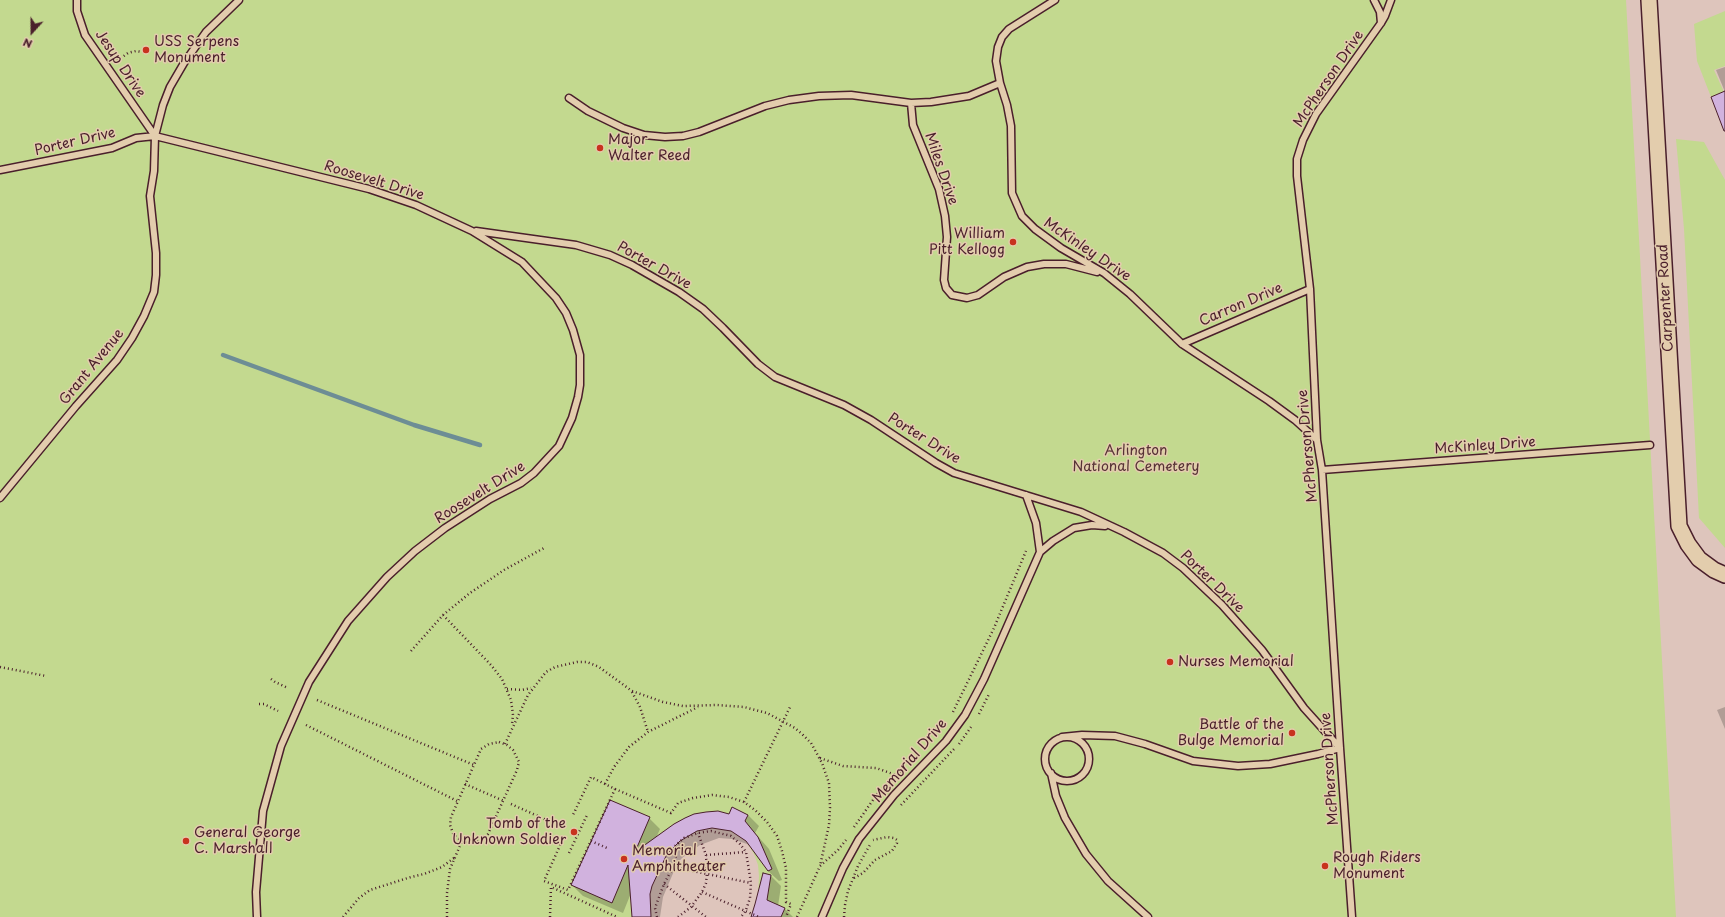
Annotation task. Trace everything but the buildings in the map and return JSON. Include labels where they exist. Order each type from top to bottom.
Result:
[{"type":"street","name":"Carpenter Road","points":[[1649,0],[1679,526],[1688,544],[1700,559],[1714,570],[1725,575]]},
{"type":"lane","name":"Jesup Drive","points":[[77,0],[77,11],[85,35],[155,136]]},
{"type":"lane","points":[[155,136],[165,99],[184,63],[206,32],[239,0]]},
{"type":"lane","name":"McKinley Drive","points":[[1055,0],[1009,29],[1002,37],[998,47],[996,61],[1011,126],[1012,193],[1022,216],[1035,229],[1061,248],[1104,273],[1144,306],[1182,344],[1280,409],[1295,420],[1317,440]]},
{"type":"lane","points":[[1374,0],[1380,12],[1381,23]]},
{"type":"lane","name":"McPherson Drive","points":[[1352,917],[1322,470],[1317,440],[1310,289],[1297,176],[1297,159],[1302,140],[1316,114],[1381,23],[1391,0]]},
{"type":"lane","points":[[568,98],[588,111],[623,128],[644,135],[665,137],[683,136],[699,132],[765,106],[789,100],[819,96],[851,95],[911,103],[931,102],[969,96],[1000,83]]},
{"type":"lane","name":"Miles Drive","points":[[911,103],[913,125],[939,189],[945,216],[947,237],[944,280],[946,288],[952,295],[960,298],[967,298],[978,295],[1016,271],[1044,264],[1066,264],[1104,273]]},
{"type":"lane","name":"Porter Drive","points":[[0,170],[106,150],[136,138],[155,136]]},
{"type":"lane","name":"Roosevelt Drive","points":[[155,136],[391,196],[416,205],[472,231],[522,262],[556,298],[566,313],[574,330],[580,355],[580,386],[576,407],[563,440],[542,466],[521,483],[462,516],[414,551],[387,576],[356,612],[321,661],[309,682],[287,729],[275,765],[265,803],[259,843],[256,892],[257,917]]},
{"type":"lane","name":"Grant Avenue","points":[[0,498],[76,406],[117,360],[132,338],[144,316],[154,292],[156,275],[156,253],[150,196],[154,171],[155,136]]},
{"type":"lane","name":"Porter Drive","points":[[472,231],[576,245],[610,255],[632,265],[679,292],[703,309],[758,364],[775,377],[836,401],[857,412],[947,470],[1081,512],[1124,532],[1163,553],[1183,568],[1222,605],[1262,650],[1304,708],[1340,748]]},
{"type":"lane","name":"Carron Drive","points":[[1182,344],[1310,289]]},
{"type":"lane","name":"McKinley Drive","points":[[1322,470],[1650,445]]},
{"type":"lane","points":[[1026,495],[1036,523],[1040,552]]},
{"type":"lane","name":"Memorial Drive","points":[[822,917],[843,868],[859,839],[894,795],[946,741],[965,715],[984,679],[1040,552],[1053,541],[1074,528],[1092,525],[1111,527]]},
{"type":"lane","points":[[1062,738],[1076,739],[1082,743],[1088,754],[1088,764],[1081,776],[1072,780],[1060,779],[1051,772],[1045,759],[1046,752],[1055,740],[1062,738],[1082,735],[1115,736],[1145,744],[1193,761],[1238,766],[1270,764],[1340,748]]},
{"type":"lane","points":[[1051,772],[1056,796],[1065,818],[1086,854],[1108,881],[1148,917]]},
{"type":"path","points":[[109,68],[128,53],[136,51],[142,52]]},
{"type":"path","points":[[411,651],[444,615],[470,593],[495,575],[544,548]]},
{"type":"path","points":[[952,713],[994,628],[1026,551]]},
{"type":"path","points":[[444,615],[491,665],[507,689],[513,709],[512,727]]},
{"type":"path","points":[[505,744],[532,688],[546,672],[555,667],[577,662],[587,662],[599,667],[632,692],[664,702],[698,707],[717,705],[744,707],[767,713],[795,728],[811,743],[820,758],[829,783],[830,808],[829,825],[820,866],[797,917]]},
{"type":"path","points":[[0,667],[46,676]]},
{"type":"path","points":[[271,678],[274,682],[288,688]]},
{"type":"path","points":[[507,689],[519,690],[532,688]]},
{"type":"path","points":[[632,692],[640,707],[648,732]]},
{"type":"path","points":[[317,700],[474,765]]},
{"type":"path","points":[[259,704],[264,704],[278,711]]},
{"type":"path","points":[[744,802],[791,705]]},
{"type":"path","points":[[605,784],[614,767],[629,747],[648,732],[698,707]]},
{"type":"path","points":[[306,725],[457,801]]},
{"type":"path","points":[[495,742],[505,744],[513,750],[519,762],[504,801],[485,837],[476,842],[462,841],[455,835],[450,825],[451,817],[457,801],[480,752],[485,746],[495,742]]},
{"type":"path","points":[[820,758],[843,766],[876,768],[896,775]]},
{"type":"path","points":[[852,830],[862,812],[878,793],[905,767]]},
{"type":"path","points":[[574,815],[591,777],[671,813],[678,803],[693,798],[712,795],[729,797],[744,802],[767,822],[776,836],[786,868],[786,902],[791,904],[786,917]]},
{"type":"path","points":[[465,784],[504,801]]},
{"type":"path","points":[[562,841],[544,881],[568,890],[615,788]]},
{"type":"path","points":[[512,804],[550,822]]},
{"type":"path","points":[[569,853],[587,815]]},
{"type":"path","points":[[657,917],[655,908],[664,884],[673,867],[676,856],[674,846],[684,838],[698,833],[711,831],[731,836],[746,852],[752,883],[750,898],[746,910],[741,917]]},
{"type":"path","points":[[678,917],[691,907],[702,892],[707,873],[706,855],[698,833]]},
{"type":"path","points":[[820,866],[838,850],[848,836]]},
{"type":"path","points":[[853,878],[863,874],[875,860],[892,850],[897,843],[897,840],[894,838],[887,837],[873,840]]},
{"type":"path","points":[[447,917],[447,893],[450,869],[462,841]]},
{"type":"path","points":[[591,841],[607,848]]},
{"type":"path","points":[[706,855],[746,852]]},
{"type":"path","points":[[343,917],[359,898],[370,890],[442,868],[454,858]]},
{"type":"path","points":[[673,867],[752,883]]},
{"type":"path","points":[[664,884],[691,907],[706,917]]},
{"type":"path","points":[[550,917],[551,887],[617,917]]},
{"type":"path","points":[[702,892],[746,910],[758,917]]},
{"type":"green space","name":"Arlington National Cemetery","points":[[0,0],[1626,0],[1676,917],[751,917],[758,894],[759,876],[758,865],[754,854],[746,841],[735,833],[712,828],[703,829],[690,835],[680,841],[667,854],[652,886],[650,894],[651,917],[0,917]]},
{"type":"green space","points":[[1725,11],[1725,66],[1714,70],[1724,92],[1711,97],[1697,61],[1694,24]]},
{"type":"green space","points":[[1676,139],[1704,142],[1725,180],[1725,548],[1699,518],[1684,229]]},
{"type":"waterway","points":[[223,355],[414,425],[480,445]]},
{"type":"place","name":"USS Serpens Monument","points":[[146,50]]},
{"type":"place","name":"Major Walter Reed","points":[[600,148]]},
{"type":"place","name":"William Pitt Kellogg","points":[[1013,242]]},
{"type":"place","name":"Nurses Memorial","points":[[1170,662]]},
{"type":"place","name":"Battle of the Bulge Memorial","points":[[1292,733]]},
{"type":"place","name":"Tomb of the Unknown Soldier","points":[[574,832]]},
{"type":"place","name":"General George C. Marshall","points":[[186,841]]},
{"type":"place","name":"Memorial Amphitheater","points":[[624,859]]},
{"type":"place","name":"Rough Riders Monument","points":[[1325,866]]}]
